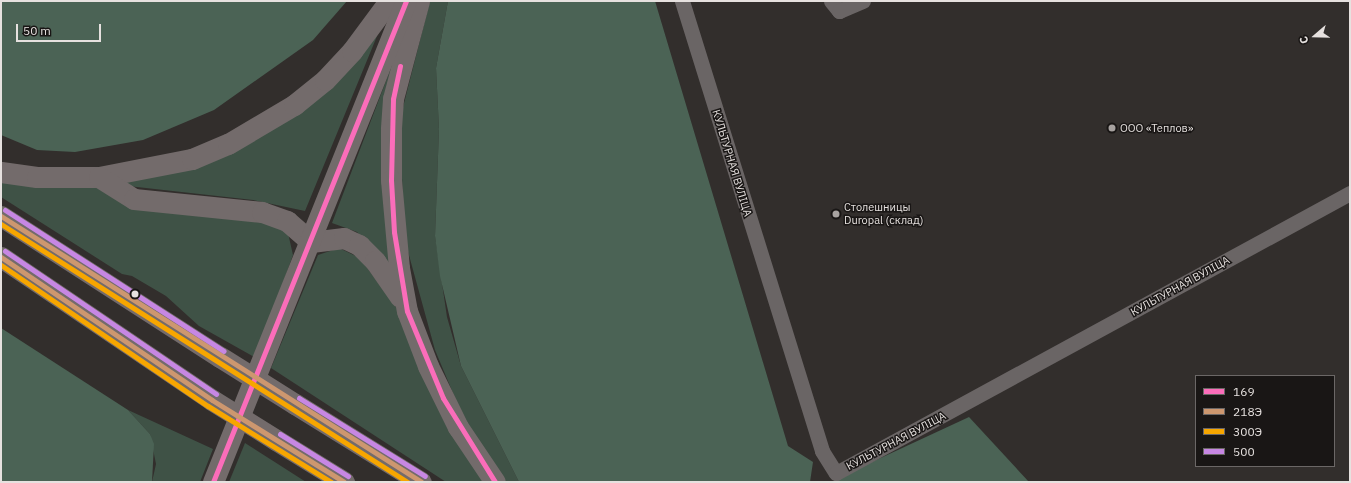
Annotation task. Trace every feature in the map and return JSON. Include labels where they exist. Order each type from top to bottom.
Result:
[{"type":"highway","points":[[1,172],[37,177],[99,177],[192,159],[265,125],[325,80],[352,52],[390,1]]},
{"type":"highway","points":[[214,482],[406,1]]},
{"type":"highway","points":[[407,311],[394,232],[391,129],[393,99],[419,1]]},
{"type":"highway","points":[[99,177],[134,199],[262,212],[287,220],[311,242],[344,238],[359,245],[392,283],[407,311],[443,398],[495,482]]},
{"type":"highway","points":[[1,216],[220,357],[420,482]]},
{"type":"highway","points":[[1,257],[212,400],[344,482]]},
{"type":"street","name":"КУЛЬТУРНАЯ ВУЛІЦА","points":[[682,1],[822,451],[836,473],[1350,193]]},
{"type":"street","points":[[831,1],[839,11],[863,1]]},
{"type":"green space","points":[[1,1],[347,1],[313,40],[214,110],[143,140],[75,152],[37,150],[1,135]]},
{"type":"green space","points":[[430,1],[448,1],[436,68],[439,129],[435,236],[447,317],[461,366],[519,482],[505,482],[463,417],[435,350],[404,237],[400,119]]},
{"type":"green space","points":[[448,1],[655,1],[788,446],[813,462],[810,482],[519,482],[461,366],[440,276],[435,236],[439,129],[436,68]]},
{"type":"green space","points":[[382,24],[305,211],[253,200],[128,186],[123,177],[222,154]]},
{"type":"green space","points":[[397,52],[394,274],[357,232],[332,223]]},
{"type":"green space","points":[[1,177],[64,182],[273,220],[288,233],[293,255],[256,358],[199,326],[166,296],[132,276],[122,274],[1,197]]},
{"type":"green space","points":[[339,248],[360,258],[396,307],[486,482],[446,482],[271,368],[318,255]]},
{"type":"green space","points":[[1,328],[128,410],[150,434],[154,444],[152,482],[1,482]]},
{"type":"green space","points":[[128,410],[213,449],[200,482],[152,482],[156,464],[150,434]]},
{"type":"green space","points":[[969,417],[1029,482],[832,482],[844,475]]},
{"type":"green space","points":[[245,443],[306,482],[229,482]]},
{"type":"transit line","name":"169","points":[[213,482],[406,1]]},
{"type":"transit line","name":"169","points":[[400,66],[393,99],[391,180],[394,232],[407,311],[443,398],[495,482]]},
{"type":"transit line","name":"500","points":[[5,210],[224,351]]},
{"type":"transit line","name":"218Э","points":[[1,216],[421,482]]},
{"type":"transit line","name":"300Э","points":[[1,224],[408,482]]},
{"type":"transit line","name":"500","points":[[5,251],[216,394]]},
{"type":"transit line","name":"218Э","points":[[1,257],[212,400],[344,482]]},
{"type":"transit line","name":"300Э","points":[[1,265],[208,406],[331,482]]},
{"type":"transit line","name":"500","points":[[299,398],[425,476]]},
{"type":"transit line","name":"500","points":[[280,434],[348,476]]},
{"type":"place","name":"ООО «Теплов»","points":[[1112,128]]},
{"type":"place","name":"Столешницы Duropal (склад)","points":[[836,214]]}]
